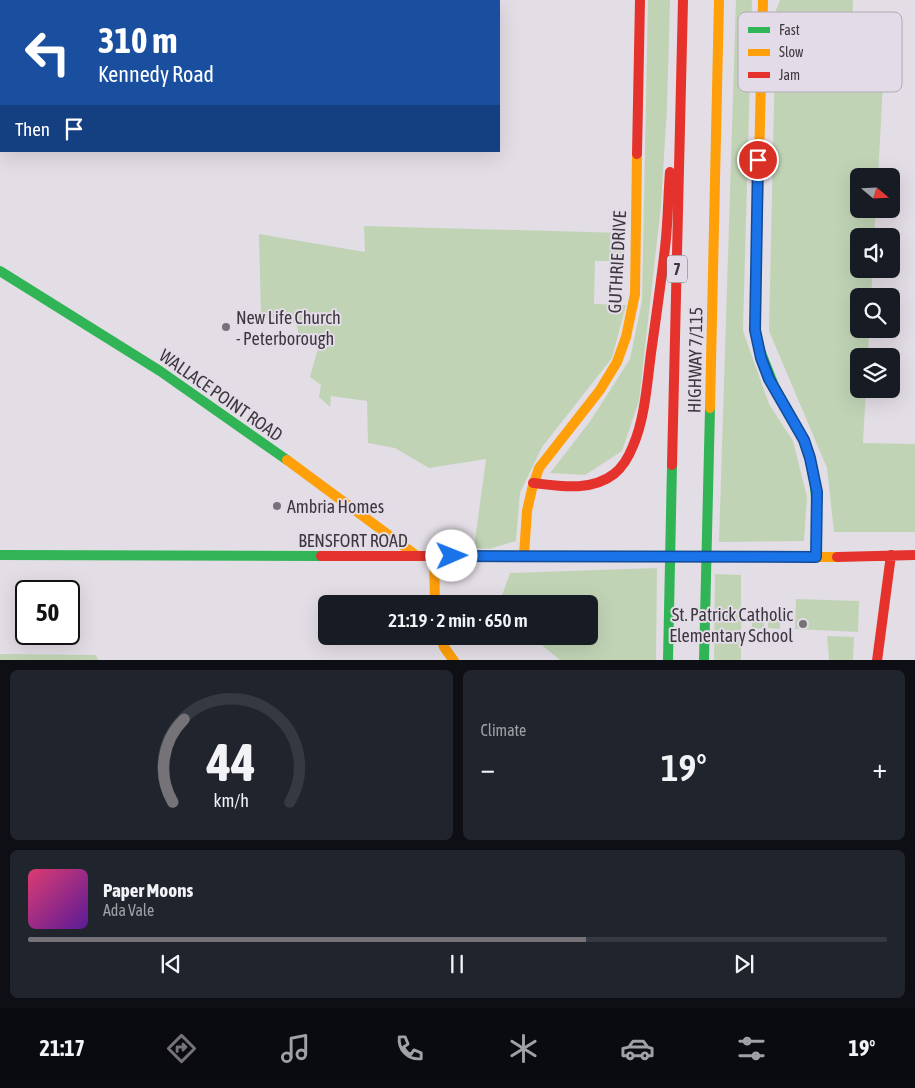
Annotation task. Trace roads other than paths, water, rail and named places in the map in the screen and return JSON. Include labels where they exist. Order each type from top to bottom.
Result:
[{"type":"main road","name":"GUTHRIE DRIVE","points":[[524,555],[528,507],[533,482],[539,468],[610,376],[622,349],[629,324],[635,294],[640,0]]},
{"type":"main road","name":"HIGHWAY 7/115","points":[[668,660],[683,0]]},
{"type":"main road","name":"HIGHWAY 7/115","points":[[704,660],[720,0]]},
{"type":"main road","points":[[718,87],[724,0]]},
{"type":"main road","points":[[760,92],[755,330],[761,358],[769,379],[804,440],[810,458],[817,492],[816,557]]},
{"type":"main road","points":[[533,482],[570,486],[592,485],[604,481],[614,475],[624,464],[631,455],[636,443],[645,398],[665,246],[671,154],[680,117]]},
{"type":"main road","name":"WALLACE POINT ROAD","points":[[0,271],[160,371],[327,488],[417,556]]},
{"type":"main road","name":"BENSFORT ROAD","points":[[0,555],[816,557],[915,555]]},
{"type":"main road","points":[[877,660],[891,555]]},
{"type":"main road","points":[[434,556],[434,595]]},
{"type":"main road","points":[[443,645],[454,660]]},
{"type":"place","name":"New Life Church - Peterborough","points":[[226,327]]},
{"type":"place","name":"Ambria Homes","points":[[277,506]]},
{"type":"place","name":"St. Patrick Catholic Elementary School","points":[[803,624]]}]
